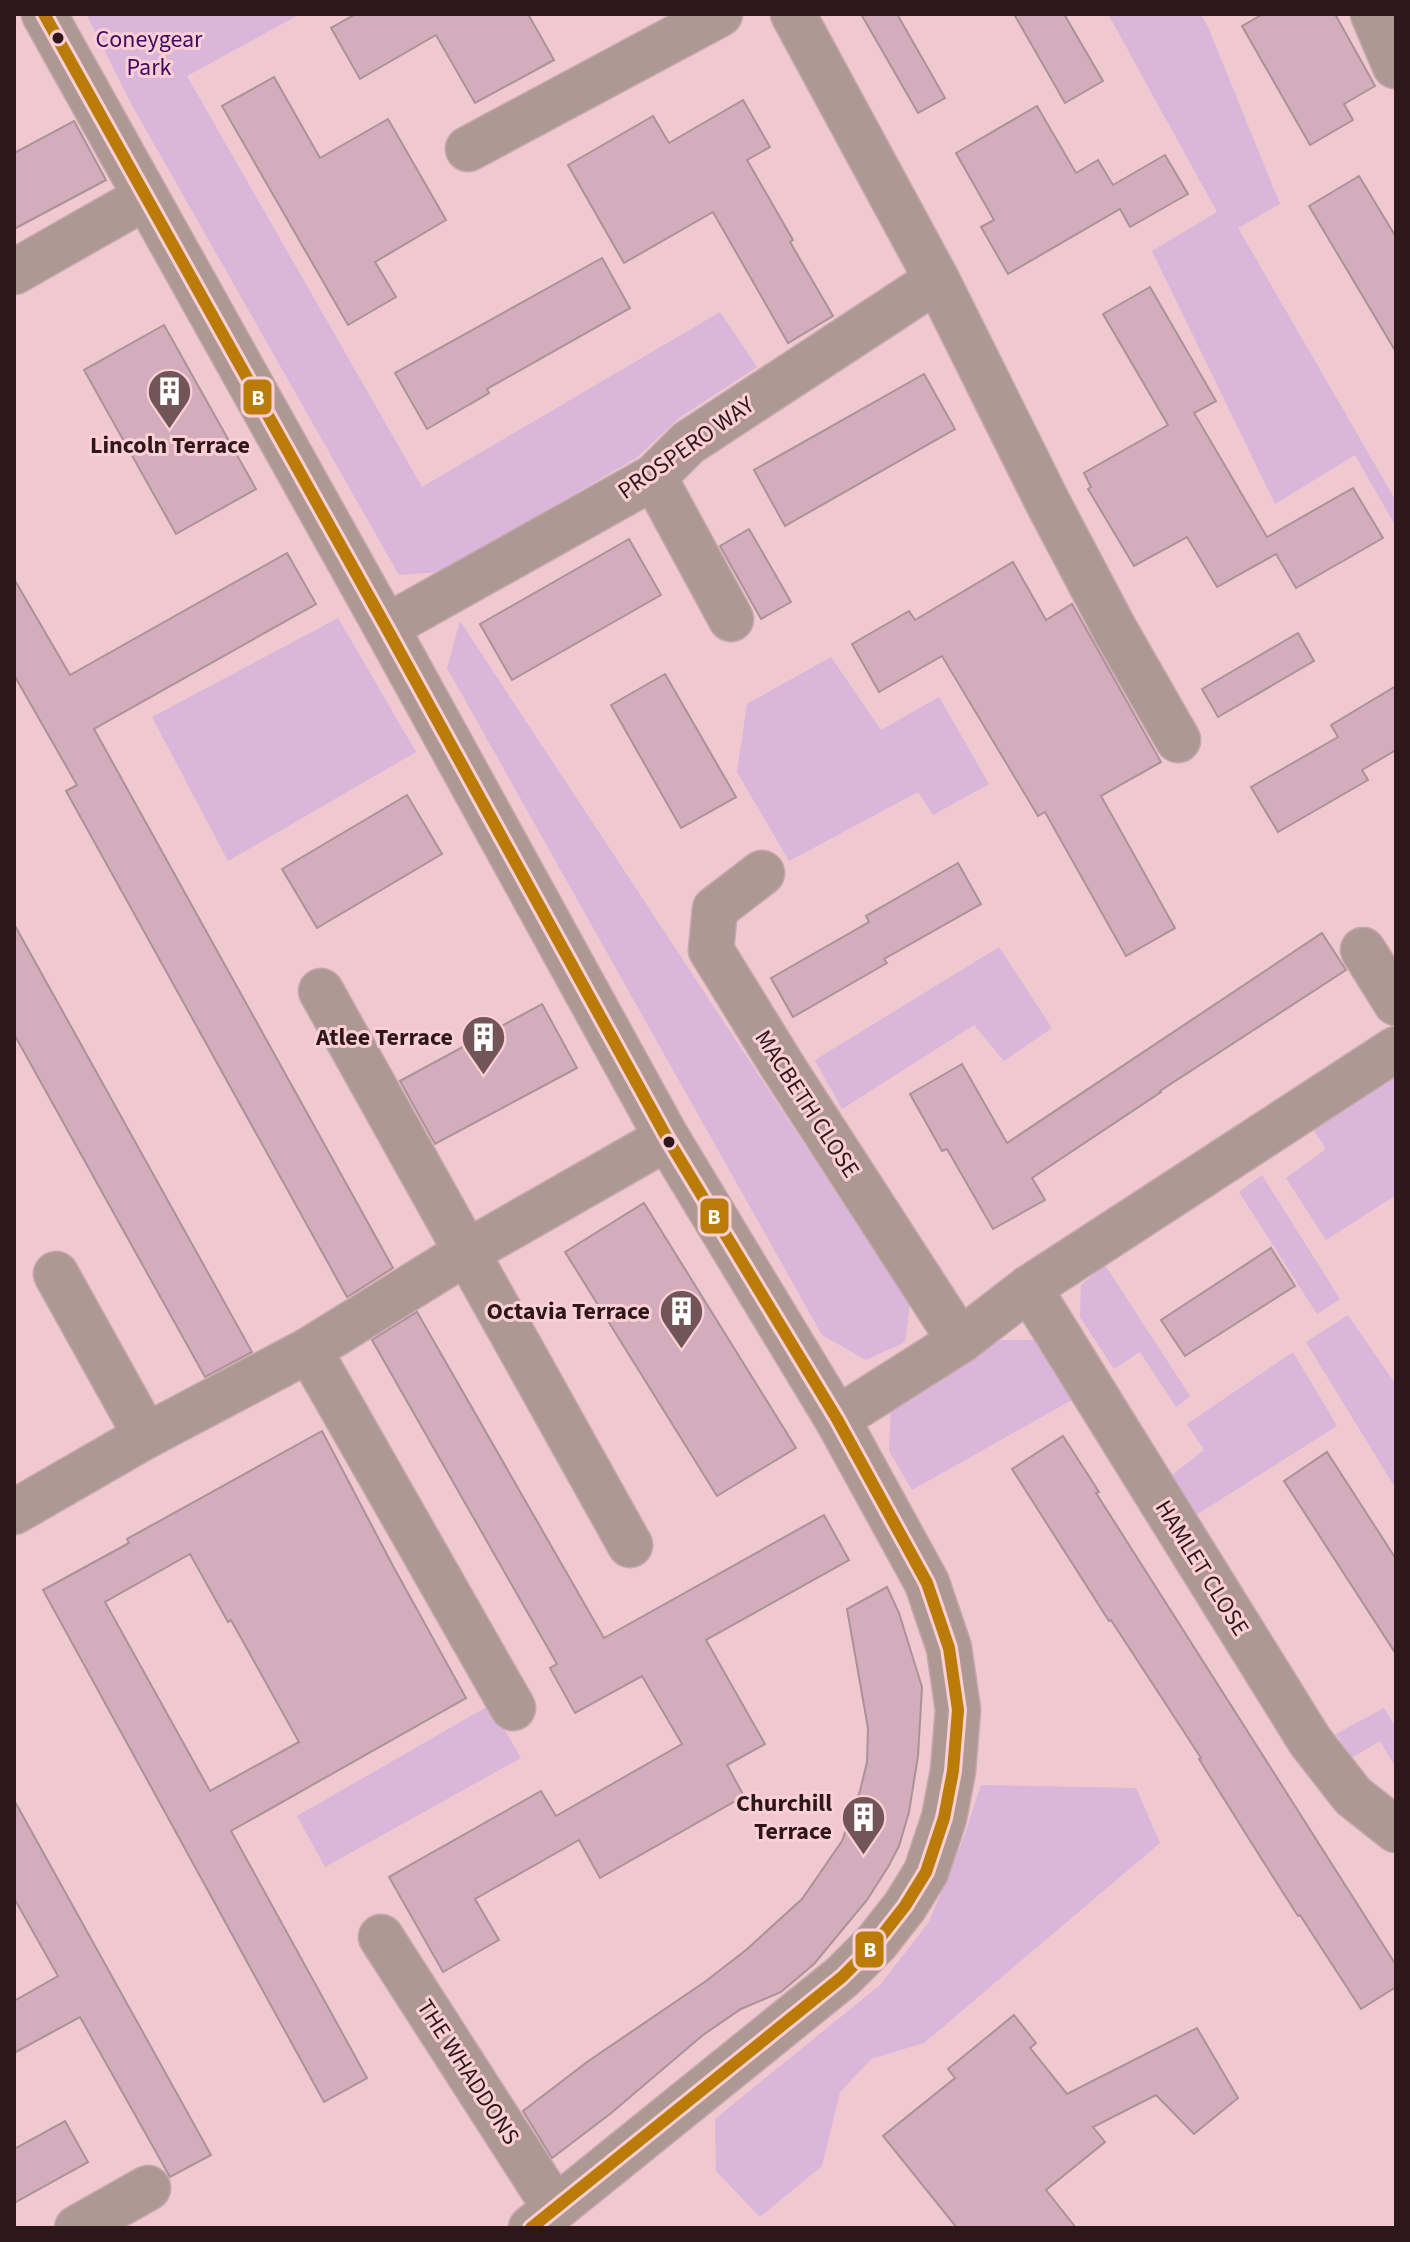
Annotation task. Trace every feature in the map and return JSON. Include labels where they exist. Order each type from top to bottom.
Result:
[{"type":"street","points":[[44,14],[667,1138],[837,1419],[927,1583],[949,1648],[958,1710],[953,1771],[944,1818],[926,1872],[905,1906],[876,1943],[842,1977],[543,2218]]},
{"type":"street","points":[[468,149],[720,14]]},
{"type":"street","points":[[793,14],[937,280],[1055,517],[1178,740]]},
{"type":"street","points":[[1373,14],[1395,66]]},
{"type":"street","points":[[14,272],[146,197]]},
{"type":"street","name":"PROSPERO WAY","points":[[386,627],[654,477],[688,443],[937,280]]},
{"type":"street","points":[[654,477],[731,619]]},
{"type":"street","name":"MACBETH CLOSE","points":[[762,873],[715,909],[711,950],[960,1341]]},
{"type":"street","points":[[1363,950],[1396,1003]]},
{"type":"street","points":[[321,991],[630,1545]]},
{"type":"street","points":[[837,1419],[960,1341],[1029,1288],[1396,1049]]},
{"type":"street","points":[[14,1512],[146,1436],[309,1350],[467,1252],[667,1138]]},
{"type":"street","points":[[56,1274],[146,1436]]},
{"type":"street","name":"HAMLET CLOSE","points":[[1029,1288],[1310,1741],[1353,1796],[1396,1830]]},
{"type":"street","points":[[309,1350],[513,1708]]},
{"type":"street","name":"THE WHADDONS","points":[[381,1937],[543,2218]]},
{"type":"street","points":[[77,2228],[148,2188]]},
{"type":"green space","name":"Coneygear Park","points":[[86,14],[300,14],[187,76],[422,487],[720,312],[757,367],[679,418],[636,458],[441,572],[399,575],[133,107]]},
{"type":"green space","points":[[1108,14],[1201,14],[1280,204],[1238,228],[1396,501],[1396,527],[1355,455],[1275,504],[1152,251],[1217,212]]},
{"type":"green space","points":[[338,618],[416,752],[228,861],[152,717]]},
{"type":"green space","points":[[460,621],[910,1305],[905,1342],[866,1360],[822,1335],[447,668]]},
{"type":"green space","points":[[831,657],[881,730],[939,697],[989,784],[933,815],[918,792],[789,861],[737,772],[747,704]]},
{"type":"green space","points":[[999,947],[1052,1028],[1004,1061],[974,1025],[842,1109],[815,1060]]},
{"type":"green space","points":[[1388,1077],[1396,1077],[1396,1195],[1326,1240],[1286,1178],[1326,1149],[1311,1126]]},
{"type":"green space","points":[[1262,1175],[1340,1299],[1317,1314],[1239,1192]]},
{"type":"green space","points":[[1105,1265],[1190,1396],[1176,1407],[1140,1352],[1114,1369],[1080,1317],[1081,1285]]},
{"type":"green space","points":[[1348,1315],[1396,1385],[1396,1489],[1306,1342]]},
{"type":"green space","points":[[994,1340],[1041,1340],[1077,1397],[912,1490],[889,1451],[891,1409]]},
{"type":"green space","points":[[1293,1352],[1337,1426],[1196,1515],[1172,1475],[1204,1450],[1187,1424]]},
{"type":"green space","points":[[490,1705],[521,1758],[325,1867],[297,1816]]},
{"type":"green space","points":[[1384,1708],[1396,1728],[1396,1768],[1380,1741],[1351,1758],[1336,1734]]},
{"type":"green space","points":[[981,1785],[1136,1788],[1160,1843],[924,2043],[871,2059],[840,2092],[822,2166],[760,2217],[716,2171],[715,2119],[880,1985],[929,1922],[964,1837]]},
{"type":"building","points":[[356,14],[528,14],[554,60],[475,103],[436,35],[360,79],[331,28]]},
{"type":"building","points":[[861,14],[897,14],[945,98],[918,113]]},
{"type":"building","points":[[1014,14],[1064,14],[1103,81],[1065,103]]},
{"type":"building","points":[[1263,14],[1335,14],[1375,86],[1344,104],[1353,120],[1310,145],[1242,26]]},
{"type":"building","points":[[274,77],[320,158],[388,119],[446,220],[375,262],[396,297],[348,325],[222,106]]},
{"type":"building","points":[[743,100],[770,147],[747,160],[833,316],[788,343],[713,212],[624,263],[568,165],[653,116],[669,143]]},
{"type":"building","points":[[1037,106],[1076,173],[1098,160],[1113,185],[1165,155],[1188,194],[1130,227],[1120,209],[1008,274],[981,227],[994,220],[956,153]]},
{"type":"building","points":[[74,121],[106,180],[14,229],[14,153]]},
{"type":"building","points":[[1359,176],[1396,237],[1396,352],[1309,206]]},
{"type":"building","points":[[602,258],[630,308],[487,389],[489,393],[427,429],[395,373]]},
{"type":"building","points":[[1150,287],[1216,401],[1194,413],[1267,537],[1353,488],[1383,538],[1296,588],[1276,554],[1217,587],[1187,537],[1134,566],[1088,489],[1091,487],[1084,473],[1168,425],[1103,314]]},
{"type":"building","name":"Lincoln Terrace","points":[[164,325],[256,489],[176,534],[84,370]]},
{"type":"building","points":[[924,374],[955,429],[785,526],[754,470]]},
{"type":"building","points":[[749,529],[791,602],[761,619],[720,546]]},
{"type":"building","points":[[629,539],[661,595],[512,680],[480,624]]},
{"type":"building","points":[[287,553],[316,604],[94,729],[393,1268],[347,1297],[66,791],[77,785],[14,675],[14,579],[70,675]]},
{"type":"building","points":[[1013,562],[1046,620],[1072,604],[1161,762],[1101,796],[1175,928],[1126,956],[1045,812],[1038,816],[942,656],[879,692],[852,644],[909,611],[915,620]]},
{"type":"building","points":[[1298,633],[1314,661],[1218,717],[1202,689]]},
{"type":"building","points":[[665,674],[736,797],[681,828],[611,705]]},
{"type":"building","points":[[1396,686],[1396,750],[1362,770],[1368,780],[1278,832],[1251,787],[1338,737],[1331,725]]},
{"type":"building","points":[[407,795],[442,854],[317,928],[282,869]]},
{"type":"building","points":[[958,863],[981,904],[884,959],[887,963],[793,1017],[771,978],[869,922],[866,916]]},
{"type":"building","points":[[14,924],[252,1352],[205,1377],[14,1034]]},
{"type":"building","points":[[1322,933],[1346,970],[1032,1178],[1045,1200],[993,1229],[947,1149],[942,1151],[910,1094],[962,1064],[1007,1143]]},
{"type":"building","name":"Atlee Terrace","points":[[542,1004],[577,1068],[435,1144],[400,1081]]},
{"type":"building","name":"Octavia Terrace","points":[[644,1203],[796,1448],[717,1496],[565,1252]]},
{"type":"building","points":[[1271,1248],[1295,1286],[1185,1356],[1161,1320]]},
{"type":"building","points":[[417,1312],[604,1638],[824,1515],[849,1560],[706,1640],[765,1744],[727,1765],[744,1796],[600,1878],[579,1840],[475,1899],[499,1940],[443,1972],[389,1877],[541,1791],[556,1816],[682,1744],[642,1676],[575,1713],[550,1668],[557,1664],[372,1340]]},
{"type":"building","points":[[322,1431],[466,1698],[231,1831],[367,2078],[324,2102],[43,1590],[129,1543],[127,1539]],"holes":[[[190,1554],[228,1622],[231,1620],[299,1742],[210,1791],[105,1602]]]},
{"type":"building","points":[[1063,1436],[1099,1492],[1096,1493],[1396,1965],[1396,1987],[1361,2009],[1298,1916],[1201,1758],[1012,1469]]},
{"type":"building","points":[[1327,1452],[1396,1559],[1396,1654],[1284,1481]]},
{"type":"building","name":"Churchill Terrace","points":[[887,1587],[899,1613],[922,1687],[918,1756],[909,1812],[899,1846],[888,1867],[867,1900],[814,1964],[781,1992],[741,2009],[703,2035],[610,2114],[552,2158],[523,2111],[746,1950],[802,1899],[842,1841],[867,1762],[868,1728],[847,1609]]},
{"type":"building","points":[[14,1800],[211,2155],[170,2177],[80,2017],[14,2053],[14,2001],[58,1976],[14,1898]]},
{"type":"building","points":[[1014,2015],[1036,2043],[1030,2048],[1067,2094],[1197,2028],[1238,2098],[1194,2134],[1156,2095],[1093,2127],[1105,2142],[1046,2190],[1076,2228],[957,2228],[883,2136],[955,2078],[948,2069]]},
{"type":"building","points":[[65,2121],[88,2162],[14,2203],[14,2149]]},
{"type":"transit line","name":"B","points":[[44,14],[667,1138],[837,1419],[927,1583],[949,1648],[958,1710],[953,1771],[944,1818],[926,1872],[905,1906],[876,1943],[842,1977],[531,2228]]},
{"type":"place","name":"Lincoln Terrace","points":[[170,430]]},
{"type":"place","name":"Atlee Terrace","points":[[484,1076]]},
{"type":"place","name":"Octavia Terrace","points":[[681,1350]]},
{"type":"place","name":"Churchill Terrace","points":[[863,1856]]}]
